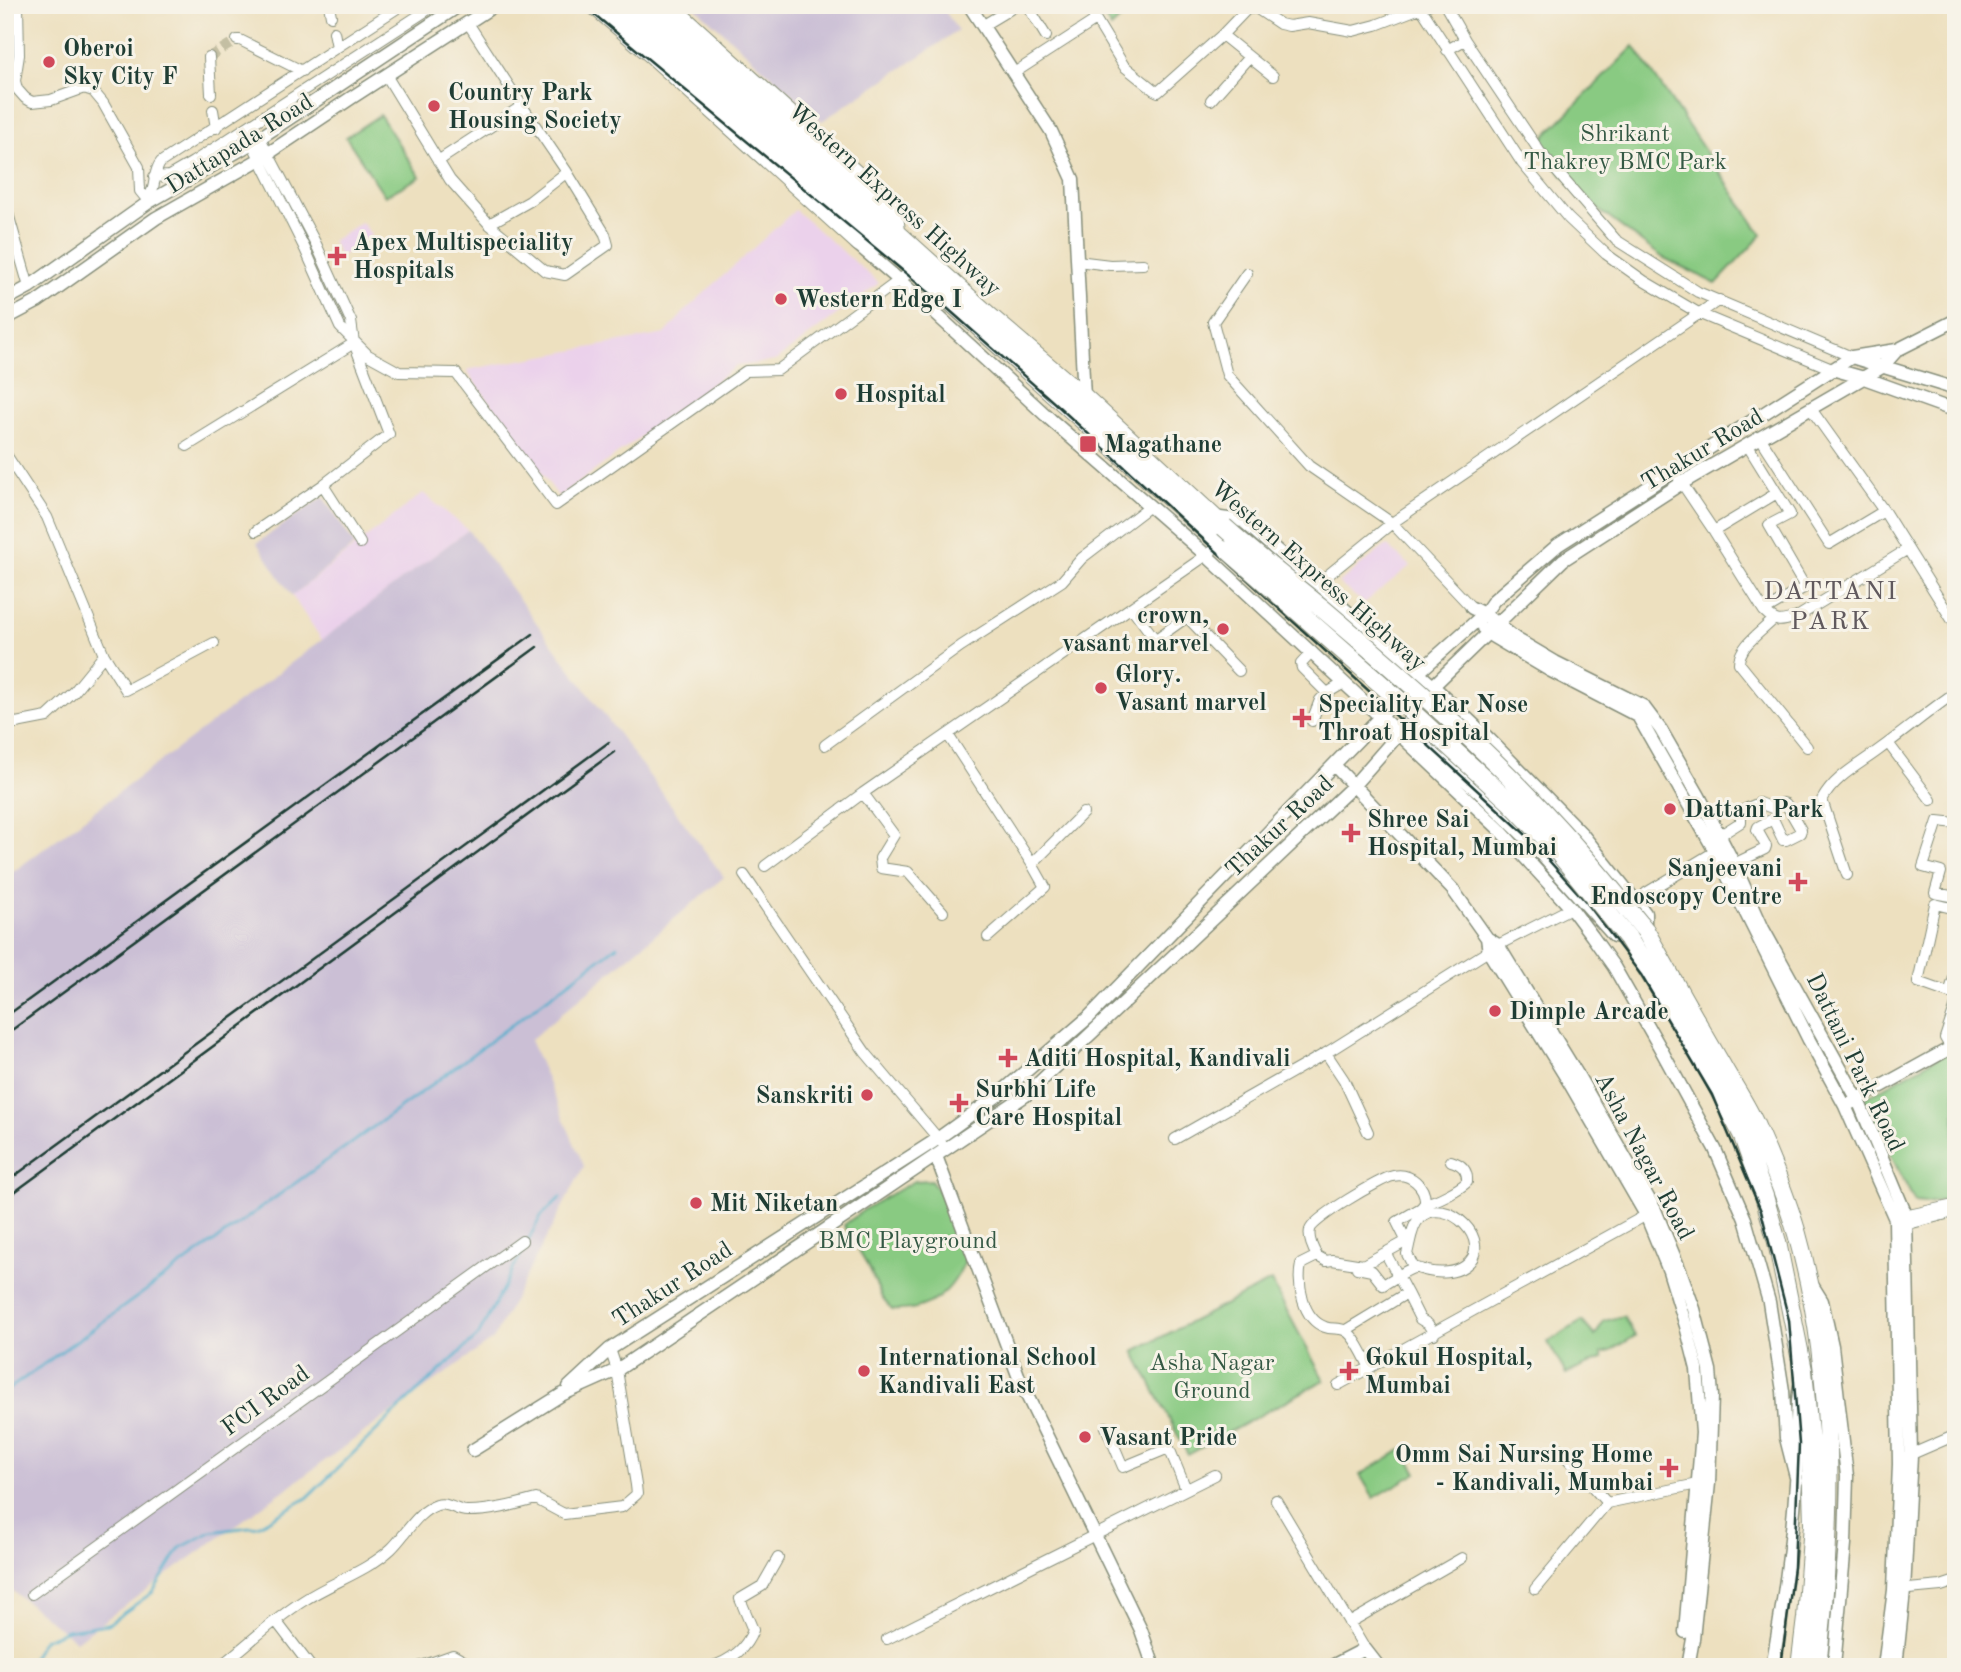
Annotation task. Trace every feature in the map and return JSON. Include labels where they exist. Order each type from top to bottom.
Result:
[{"type":"highway","points":[[594,5],[860,243],[890,238],[893,208],[668,5]]},
{"type":"highway","name":"Western Express Highway","points":[[619,5],[806,163],[890,238],[1084,397],[1207,522],[1215,553],[1390,692],[1509,801],[1637,934],[1742,1134],[1777,1242],[1803,1370],[1811,1453],[1813,1524],[1800,1667]]},
{"type":"highway","name":"Western Express Highway","points":[[644,5],[806,163]]},
{"type":"highway","name":"Western Express Highway","points":[[890,238],[906,275],[1207,522],[1321,608],[1441,713],[1510,778],[1552,820],[1602,877],[1756,1126],[1796,1232],[1808,1279],[1824,1371],[1829,1460],[1829,1523],[1817,1667]]},
{"type":"highway","points":[[1179,532],[1207,522]]},
{"type":"street","points":[[18,5],[17,89],[32,102],[51,100],[84,88],[93,91],[103,103],[139,167],[140,191],[148,200]]},
{"type":"street","points":[[148,200],[153,192],[156,169],[162,162],[402,5]]},
{"type":"street","points":[[154,177],[169,176],[193,162],[435,5]]},
{"type":"street","points":[[5,300],[29,287],[148,200],[256,141],[460,5]]},
{"type":"street","name":"Dattapada Road","points":[[5,319],[37,302],[156,218],[264,156],[495,5]]},
{"type":"street","points":[[594,5],[597,14],[805,200],[906,275],[1021,393],[1179,532],[1215,553],[1382,714]]},
{"type":"street","points":[[969,5],[1051,131],[1073,179],[1084,397]]},
{"type":"street","points":[[982,26],[1017,5]]},
{"type":"street","points":[[1027,5],[1045,36]]},
{"type":"street","points":[[1087,5],[1124,66],[1158,92],[1252,7],[1280,24],[1289,26],[1308,23],[1353,31],[1376,25],[1422,6],[1447,50],[1522,163],[1568,218],[1606,254],[1644,281],[1700,314],[1832,369],[1956,411]]},
{"type":"street","points":[[1445,5],[1465,40],[1540,152],[1616,240],[1698,292],[1852,357],[1956,389]]},
{"type":"street","points":[[1014,73],[1096,20]]},
{"type":"street","points":[[386,75],[450,180],[489,224],[545,271],[565,275],[608,245],[605,233],[468,23]]},
{"type":"street","points":[[334,32],[337,47]]},
{"type":"street","points":[[1222,35],[1273,76]]},
{"type":"street","points":[[237,40],[302,71]]},
{"type":"street","points":[[1447,50],[1465,40]]},
{"type":"street","points":[[209,57],[211,94]]},
{"type":"street","points":[[1211,100],[1249,57]]},
{"type":"street","points":[[342,84],[351,98]]},
{"type":"street","points":[[438,161],[522,106]]},
{"type":"street","points":[[213,110],[216,128]]},
{"type":"street","points":[[256,141],[316,244],[351,321],[354,342],[389,435],[256,531]]},
{"type":"street","points":[[1522,163],[1540,152]]},
{"type":"street","points":[[264,156],[340,327],[375,359],[399,373],[456,373],[556,505],[746,371],[778,370],[906,275]]},
{"type":"street","points":[[489,224],[530,201],[567,172]]},
{"type":"street","points":[[5,203],[29,287]]},
{"type":"street","points":[[1606,254],[1616,240]]},
{"type":"street","points":[[305,249],[316,244]]},
{"type":"street","points":[[1077,261],[1110,265],[1143,264]]},
{"type":"street","name":"Dattani Park Road","points":[[1247,273],[1213,322],[1227,375],[1310,466],[1392,523],[1493,629],[1553,667],[1641,712],[1719,844],[1759,931],[1853,1107],[1900,1221],[1905,1457],[1896,1667]]},
{"type":"street","points":[[1685,305],[1698,292]]},
{"type":"street","points":[[1317,584],[1392,523],[1719,300]]},
{"type":"street","points":[[335,317],[346,311]]},
{"type":"street","points":[[1882,367],[1897,350],[1956,320]]},
{"type":"street","points":[[187,446],[354,342]]},
{"type":"street","name":"Thakur Road","points":[[473,1450],[561,1395],[617,1370],[821,1233],[937,1147],[1089,1017],[1334,765],[1418,673],[1477,614],[1558,545],[1852,357],[1897,350]]},
{"type":"street","name":"Thakur Road","points":[[561,1395],[610,1349],[813,1218],[1026,1095],[1353,786],[1401,731],[1433,686],[1563,560],[1682,483],[1882,367]]},
{"type":"street","points":[[1811,409],[1884,510],[1956,626]]},
{"type":"street","points":[[1760,437],[1829,544],[1884,510]]},
{"type":"street","points":[[1748,446],[1790,514],[1769,525],[1805,587],[1764,611]]},
{"type":"street","points":[[5,453],[47,517],[104,655],[126,691],[214,643]]},
{"type":"street","points":[[1672,471],[1714,531],[1764,611],[1773,620],[1782,622],[1797,617],[1908,550]]},
{"type":"street","points":[[323,485],[360,542]]},
{"type":"street","points":[[1714,531],[1777,493]]},
{"type":"street","points":[[825,745],[961,646],[1062,581],[1082,558],[1150,506]]},
{"type":"street","points":[[1207,522],[1243,521],[1489,738],[1582,834],[1645,913],[1637,934],[1614,936],[1531,843],[1480,793],[1401,731]]},
{"type":"street","points":[[53,532],[64,526]]},
{"type":"street","points":[[765,866],[863,793],[1215,553]]},
{"type":"street","points":[[1215,553],[1312,652],[1401,731],[1498,828],[1571,908],[1614,967],[1714,1149],[1745,1219],[1769,1302],[1783,1391],[1786,1438],[1797,1481]]},
{"type":"street","points":[[1132,608],[1156,639],[1187,617],[1239,671]]},
{"type":"street","points":[[1773,620],[1743,650],[1739,663],[1807,747]]},
{"type":"street","points":[[1312,652],[1301,664],[1302,667],[1327,693]]},
{"type":"street","points":[[5,721],[16,723],[47,717],[74,692],[104,655]]},
{"type":"street","points":[[1312,721],[1320,699],[1344,682]]},
{"type":"street","points":[[1847,876],[1822,800],[1837,779],[1956,692]]},
{"type":"street","points":[[948,735],[1045,887],[988,937]]},
{"type":"street","points":[[1888,743],[1931,800]]},
{"type":"street","name":"Asha Nagar Road","points":[[1334,765],[1453,890],[1491,945],[1563,1071],[1651,1213],[1697,1369],[1704,1483],[1693,1639],[1688,1667]]},
{"type":"street","points":[[863,793],[894,835],[880,858],[881,868],[908,872],[943,912]]},
{"type":"street","points":[[1646,893],[1719,844],[1741,822],[1741,811],[1759,803],[1772,808],[1786,804],[1801,830],[1800,833],[1783,840],[1772,820],[1757,830],[1765,849],[1734,864]]},
{"type":"street","points":[[1032,864],[1083,813]]},
{"type":"street","points":[[1956,823],[1938,821],[1923,867],[1941,872],[1935,893],[1956,897]]},
{"type":"street","points":[[1274,827],[1293,842]]},
{"type":"street","name":"Dattani Park Road","points":[[1719,844],[1734,864],[1759,931]]},
{"type":"street","points":[[744,875],[865,1052],[937,1147],[1021,1383],[1141,1630],[1154,1667]]},
{"type":"street","points":[[1956,909],[1935,904],[1918,982],[1952,996],[1956,972]]},
{"type":"street","points":[[1175,1139],[1326,1052],[1491,945],[1571,908]]},
{"type":"street","points":[[1114,991],[1126,999]]},
{"type":"street","points":[[1853,1107],[1954,1049],[1945,1038],[1956,1005]]},
{"type":"street","points":[[1326,1052],[1368,1132]]},
{"type":"street","points":[[1370,1368],[1346,1331],[1326,1328],[1315,1322],[1307,1311],[1299,1273],[1301,1264],[1322,1259],[1363,1265],[1386,1254],[1406,1240],[1398,1222],[1426,1203],[1433,1203],[1465,1185],[1468,1176],[1465,1170],[1460,1164],[1451,1161]]},
{"type":"street","points":[[1414,1268],[1407,1254],[1418,1219],[1428,1213],[1444,1212],[1452,1214],[1466,1226],[1476,1249],[1465,1266],[1448,1272],[1414,1268],[1382,1285],[1369,1269],[1330,1265],[1322,1259],[1310,1238],[1310,1230],[1313,1222],[1331,1209],[1394,1175],[1412,1178],[1421,1186],[1426,1195],[1426,1203]]},
{"type":"street","points":[[1900,1221],[1955,1207]]},
{"type":"street","points":[[1338,1385],[1651,1213]]},
{"type":"street","points":[[813,1218],[821,1233]]},
{"type":"street","name":"FCI Road","points":[[32,1594],[522,1241]]},
{"type":"street","points":[[1386,1254],[1420,1319],[1428,1324],[1434,1334]]},
{"type":"street","points":[[1808,1279],[1822,1301],[1832,1346],[1847,1476],[1845,1544],[1834,1667]]},
{"type":"street","points":[[1346,1331],[1406,1293]]},
{"type":"street","points":[[1420,1319],[1419,1329],[1423,1340]]},
{"type":"street","points":[[219,1667],[276,1620],[392,1548],[422,1514],[435,1505],[442,1504],[465,1512],[501,1508],[536,1499],[564,1514],[622,1507],[629,1503],[637,1494],[636,1485],[617,1370],[610,1349]]},
{"type":"street","points":[[1772,1667],[1785,1594],[1797,1481],[1797,1400],[1803,1370]]},
{"type":"street","points":[[1106,1427],[1123,1467],[1169,1448],[1186,1489]]},
{"type":"street","points":[[1905,1457],[1956,1435]]},
{"type":"street","points":[[1558,1448],[1607,1503]]},
{"type":"street","points":[[887,1639],[1215,1475]]},
{"type":"street","points":[[1535,1589],[1607,1503],[1704,1483]]},
{"type":"street","name":"Asha Nagar Road","points":[[1679,1667],[1704,1483]]},
{"type":"street","points":[[1276,1500],[1365,1649],[1379,1667]]},
{"type":"street","points":[[710,1667],[737,1654],[750,1639],[753,1630],[740,1599],[762,1586],[778,1558]]},
{"type":"street","points":[[1349,1623],[1462,1559]]},
{"type":"street","points":[[1899,1590],[1941,1586],[1956,1581]]},
{"type":"street","name":"Dattani Park Road","points":[[1884,1667],[1899,1590]]},
{"type":"street","points":[[276,1620],[311,1667]]},
{"type":"street","points":[[1329,1667],[1365,1649]]},
{"type":"street","points":[[419,1667],[453,1655],[474,1667]]},
{"type":"shaded area","points":[[693,5],[941,5],[958,31],[822,121]]},
{"type":"shaded area","points":[[795,210],[879,283],[775,361],[736,366],[559,497],[466,370],[665,334],[687,309]]},
{"type":"shaded area","points":[[362,222],[371,235],[340,257],[332,241]]},
{"type":"shaded area","points":[[423,493],[468,530],[322,640],[292,596]]},
{"type":"shaded area","points":[[323,497],[355,545],[292,596],[257,543]]},
{"type":"shaded area","points":[[468,530],[724,877],[530,1040],[584,1166],[493,1339],[76,1641],[5,1585],[5,878]]},
{"type":"shaded area","points":[[1387,545],[1410,566],[1364,603],[1338,583]]},
{"type":"green space","points":[[1097,5],[1135,5],[1111,28]]},
{"type":"green space","name":"Shrikant Thakrey BMC Park","points":[[1634,46],[1762,235],[1716,284],[1662,257],[1600,211],[1562,174],[1539,142]]},
{"type":"green space","points":[[380,115],[420,177],[385,196],[346,137]]},
{"type":"green space","points":[[1956,1047],[1954,1199],[1915,1202],[1862,1100]]},
{"type":"green space","name":"BMC Playground","points":[[931,1180],[941,1195],[966,1258],[954,1281],[938,1298],[918,1308],[892,1310],[882,1298],[871,1272],[844,1225],[865,1209],[914,1181]]},
{"type":"green space","name":"Asha Nagar Ground","points":[[1271,1281],[1324,1380],[1188,1455],[1134,1351]]},
{"type":"green space","points":[[1624,1316],[1635,1336],[1611,1351],[1601,1353],[1603,1358],[1566,1374],[1548,1342],[1582,1321],[1595,1336],[1604,1321]]},
{"type":"green space","points":[[1403,1449],[1417,1473],[1374,1498],[1360,1475]]},
{"type":"waterway","points":[[5,1392],[422,1092],[617,946]]},
{"type":"waterway","points":[[26,1667],[43,1640],[67,1630],[108,1624],[153,1592],[180,1548],[211,1532],[257,1526],[307,1498],[478,1336],[541,1216],[561,1197]]},
{"type":"tunnel","points":[[209,57],[237,40]]},
{"type":"railway","points":[[583,5],[938,300],[1059,407],[1525,834],[1587,903],[1641,975],[1712,1095],[1761,1211],[1789,1320],[1799,1444],[1794,1567],[1781,1667]]},
{"type":"railway","points":[[5,1017],[533,634]]},
{"type":"railway","points":[[5,1035],[537,647]]},
{"type":"railway","points":[[5,1183],[609,742]]},
{"type":"railway","points":[[5,1199],[614,752]]},
{"type":"place","name":"Oberoi Sky City F","points":[[49,62]]},
{"type":"place","name":"Country Park Housing Society","points":[[434,106]]},
{"type":"place","name":"Apex Multispeciality Hospitals","points":[[337,256]]},
{"type":"place","name":"Western Edge I","points":[[781,299]]},
{"type":"place","name":"Hospital","points":[[841,394]]},
{"type":"place","name":"Magathane","points":[[1088,444]]},
{"type":"place","name":"crown, vasant marvel","points":[[1223,629]]},
{"type":"place","name":"Glory. Vasant marvel","points":[[1101,688]]},
{"type":"place","name":"Speciality Ear Nose Throat Hospital","points":[[1302,718]]},
{"type":"place","name":"Dattani Park","points":[[1670,809]]},
{"type":"place","name":"Shree Sai Hospital, Mumbai","points":[[1351,833]]},
{"type":"place","name":"Sanjeevani Endoscopy Centre","points":[[1798,882]]},
{"type":"place","name":"Dimple Arcade","points":[[1495,1011]]},
{"type":"place","name":"Aditi Hospital, Kandivali","points":[[1008,1058]]},
{"type":"place","name":"Sanskriti","points":[[867,1095]]},
{"type":"place","name":"Surbhi Life Care Hospital","points":[[959,1103]]},
{"type":"place","name":"Mit Niketan","points":[[696,1203]]},
{"type":"place","name":"International School Kandivali East","points":[[864,1371]]},
{"type":"place","name":"Gokul Hospital, Mumbai","points":[[1349,1371]]},
{"type":"place","name":"Vasant Pride","points":[[1085,1437]]},
{"type":"place","name":"Omm Sai Nursing Home - Kandivali, Mumbai","points":[[1669,1468]]},
{"type":"district","name":"DATTANI PARK","points":[[1831,605]]}]
